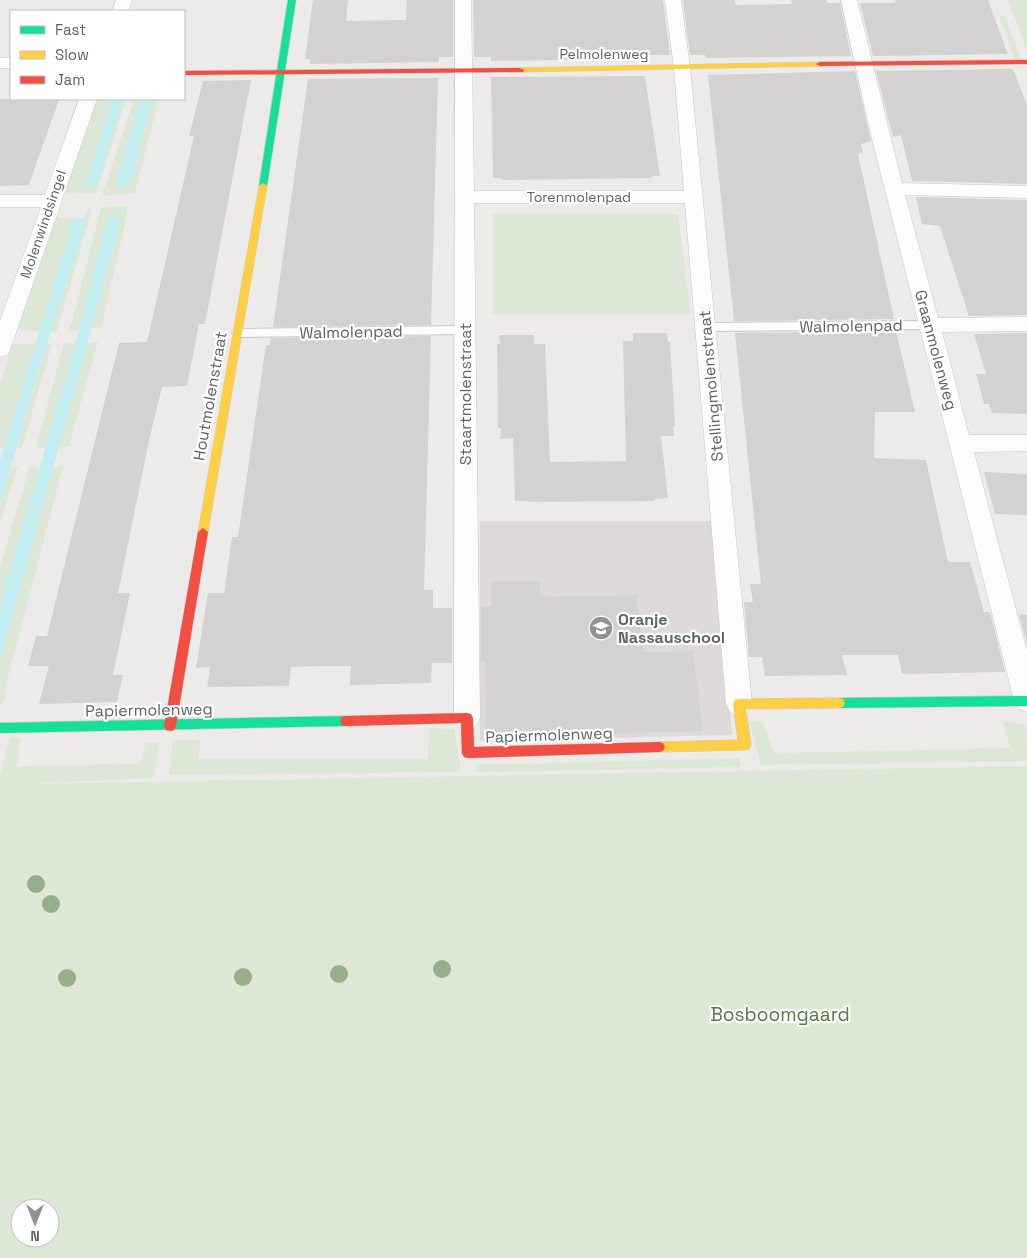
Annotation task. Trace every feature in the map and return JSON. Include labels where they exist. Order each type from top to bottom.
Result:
[{"type":"street","name":"Houtmolenstraat","points":[[170,726],[282,72],[292,0]]},
{"type":"street","name":"Staartmolenstraat","points":[[462,0],[465,197],[467,718]]},
{"type":"street","name":"Stellingmolenstraat","points":[[673,0],[682,68],[739,704]]},
{"type":"street","name":"Graanmolenweg","points":[[849,0],[894,189],[1027,701]]},
{"type":"street","name":"Pelmolenweg","points":[[185,73],[682,68],[863,63],[1025,62]]},
{"type":"street","name":"Molenwindsingel","points":[[0,350],[88,100]]},
{"type":"street","points":[[894,189],[1027,192]]},
{"type":"street","name":"Torenmolenpad","points":[[465,197],[694,197]]},
{"type":"street","points":[[0,201],[51,201]]},
{"type":"street","name":"Walmolenpad","points":[[929,325],[1027,324]]},
{"type":"street","points":[[960,444],[1027,443]]},
{"type":"street","points":[[739,704],[1027,701]]},
{"type":"street","name":"Papiermolenweg","points":[[0,728],[170,726],[467,718],[468,753],[745,745],[739,704]]},
{"type":"lane","name":"Walmolenpad","points":[[705,327],[929,325]]},
{"type":"lane","name":"Walmolenpad","points":[[237,333],[465,330]]},
{"type":"shaded area","name":"Oranje Nassauschool","points":[[480,521],[713,521],[732,735],[480,741]]},
{"type":"green space","points":[[1008,0],[1027,0],[1027,50]]},
{"type":"green space","points":[[999,16],[1005,16],[1021,59],[1015,59]]},
{"type":"green space","points":[[97,100],[112,100],[85,185],[99,178],[123,100],[126,100],[96,194],[64,193]]},
{"type":"green space","points":[[134,100],[140,100],[116,183],[131,181],[152,100],[159,100],[135,193],[102,196]]},
{"type":"green space","points":[[127,206],[126,220],[101,328],[90,327],[121,222],[107,220],[79,331],[68,331],[72,322],[101,207]]},
{"type":"green space","points":[[88,208],[92,209],[57,331],[51,331],[87,220],[84,218]]},
{"type":"green space","points":[[493,214],[678,214],[691,314],[493,314]]},
{"type":"green space","points":[[54,217],[76,219],[73,222],[40,331],[16,330]]},
{"type":"green space","points":[[98,341],[69,446],[58,448],[86,344]]},
{"type":"green space","points":[[64,343],[76,344],[45,448],[36,447]]},
{"type":"green space","points":[[12,344],[36,344],[4,448],[0,447],[0,387]]},
{"type":"green space","points":[[47,344],[52,344],[22,448],[16,449]]},
{"type":"green space","points":[[64,463],[4,693],[7,693],[0,707],[0,661],[52,470]]},
{"type":"green space","points":[[30,465],[39,469],[0,604],[0,567]]},
{"type":"green space","points":[[18,466],[0,524],[0,505],[11,468]]},
{"type":"green space","points":[[749,721],[763,722],[774,753],[1010,748],[1003,721],[1026,725],[1027,761],[761,765]]},
{"type":"green space","points":[[429,728],[454,729],[461,772],[169,775],[173,740],[200,740],[199,759],[428,759]]},
{"type":"green space","name":"Bosboomgaard","points":[[10,736],[20,739],[17,766],[140,764],[146,742],[160,743],[153,778],[27,784],[1027,766],[1027,1258],[0,1258],[0,776]]},
{"type":"green space","points":[[739,758],[741,767],[476,772],[476,765]]},
{"type":"water","points":[[112,100],[123,100],[96,185],[87,187],[85,185]]},
{"type":"water","points":[[140,100],[152,100],[131,181],[125,185],[118,186],[116,184]]},
{"type":"water","points":[[84,218],[87,220],[39,369],[0,505],[0,461],[73,221]]},
{"type":"water","points":[[118,218],[121,221],[0,661],[0,604],[76,342],[107,220]]},
{"type":"building","points":[[313,0],[348,0],[346,21],[406,20],[407,0],[453,0],[453,57],[439,57],[439,62],[310,64],[310,59],[305,59]]},
{"type":"building","points":[[473,0],[663,0],[670,55],[641,55],[642,59],[491,61],[491,57],[474,57]]},
{"type":"building","points":[[683,0],[734,0],[736,5],[792,4],[791,0],[826,0],[827,3],[840,3],[851,56],[706,58],[705,55],[690,55]]},
{"type":"building","points":[[895,0],[988,0],[1008,54],[873,56],[860,3],[896,3]]},
{"type":"building","points":[[1013,69],[1027,105],[1027,184],[912,181],[901,135],[893,137],[876,71]]},
{"type":"building","points":[[855,71],[871,141],[861,144],[863,153],[858,154],[894,319],[734,321],[708,75]]},
{"type":"building","points":[[645,76],[660,176],[652,176],[653,178],[501,180],[501,178],[493,178],[491,77]]},
{"type":"building","points":[[438,78],[431,325],[273,327],[308,79]]},
{"type":"building","points":[[251,80],[205,324],[199,324],[187,386],[162,387],[150,436],[118,593],[130,593],[113,675],[123,675],[117,702],[39,704],[49,666],[28,666],[36,636],[47,636],[119,343],[147,342],[194,136],[189,136],[203,81]]},
{"type":"building","points":[[0,99],[59,100],[29,185],[0,186]]},
{"type":"building","points":[[916,197],[1027,200],[1027,315],[969,316],[940,226],[922,224]]},
{"type":"building","points":[[896,331],[915,412],[875,412],[874,458],[926,460],[948,562],[970,562],[984,612],[990,612],[1005,672],[902,674],[898,655],[842,655],[847,675],[765,676],[762,657],[749,657],[744,602],[753,602],[750,584],[761,584],[735,333]]},
{"type":"building","points":[[633,333],[667,333],[668,342],[670,342],[675,426],[673,426],[674,436],[661,436],[668,498],[654,499],[654,501],[515,501],[513,438],[500,439],[501,428],[498,428],[497,344],[500,344],[499,335],[534,335],[534,344],[545,344],[550,462],[626,461],[623,341],[633,341]]},
{"type":"building","points":[[1027,333],[1027,414],[992,413],[989,404],[984,404],[976,374],[986,374],[974,334]]},
{"type":"building","points":[[431,336],[424,590],[433,590],[433,608],[452,608],[452,663],[432,663],[431,683],[350,685],[351,666],[321,666],[291,667],[289,686],[207,687],[210,667],[196,668],[208,593],[224,593],[232,537],[238,537],[266,345],[270,345],[271,338]]},
{"type":"building","points":[[984,472],[1027,474],[1027,515],[995,514]]},
{"type":"building","points":[[540,581],[541,597],[637,595],[643,652],[693,651],[703,731],[519,736],[519,734],[486,735],[485,661],[481,662],[481,607],[491,606],[491,582]]},
{"type":"building","points":[[1019,614],[1027,615],[1027,644]]},
{"type":"traffic: fast","points":[[263,186],[292,0]]},
{"type":"traffic: fast","points":[[839,703],[1027,701]]},
{"type":"traffic: fast","points":[[0,728],[346,721]]},
{"type":"traffic: slow","points":[[520,70],[820,64]]},
{"type":"traffic: slow","points":[[203,532],[263,186]]},
{"type":"traffic: slow","points":[[659,747],[745,745],[739,704],[839,703]]},
{"type":"traffic: jam","points":[[820,64],[1025,62]]},
{"type":"traffic: jam","points":[[185,73],[520,70]]},
{"type":"traffic: jam","points":[[170,726],[203,532]]},
{"type":"traffic: jam","points":[[346,721],[467,718],[468,753],[659,747]]},
{"type":"place","name":"Oranje Nassauschool","points":[[601,628]]}]
